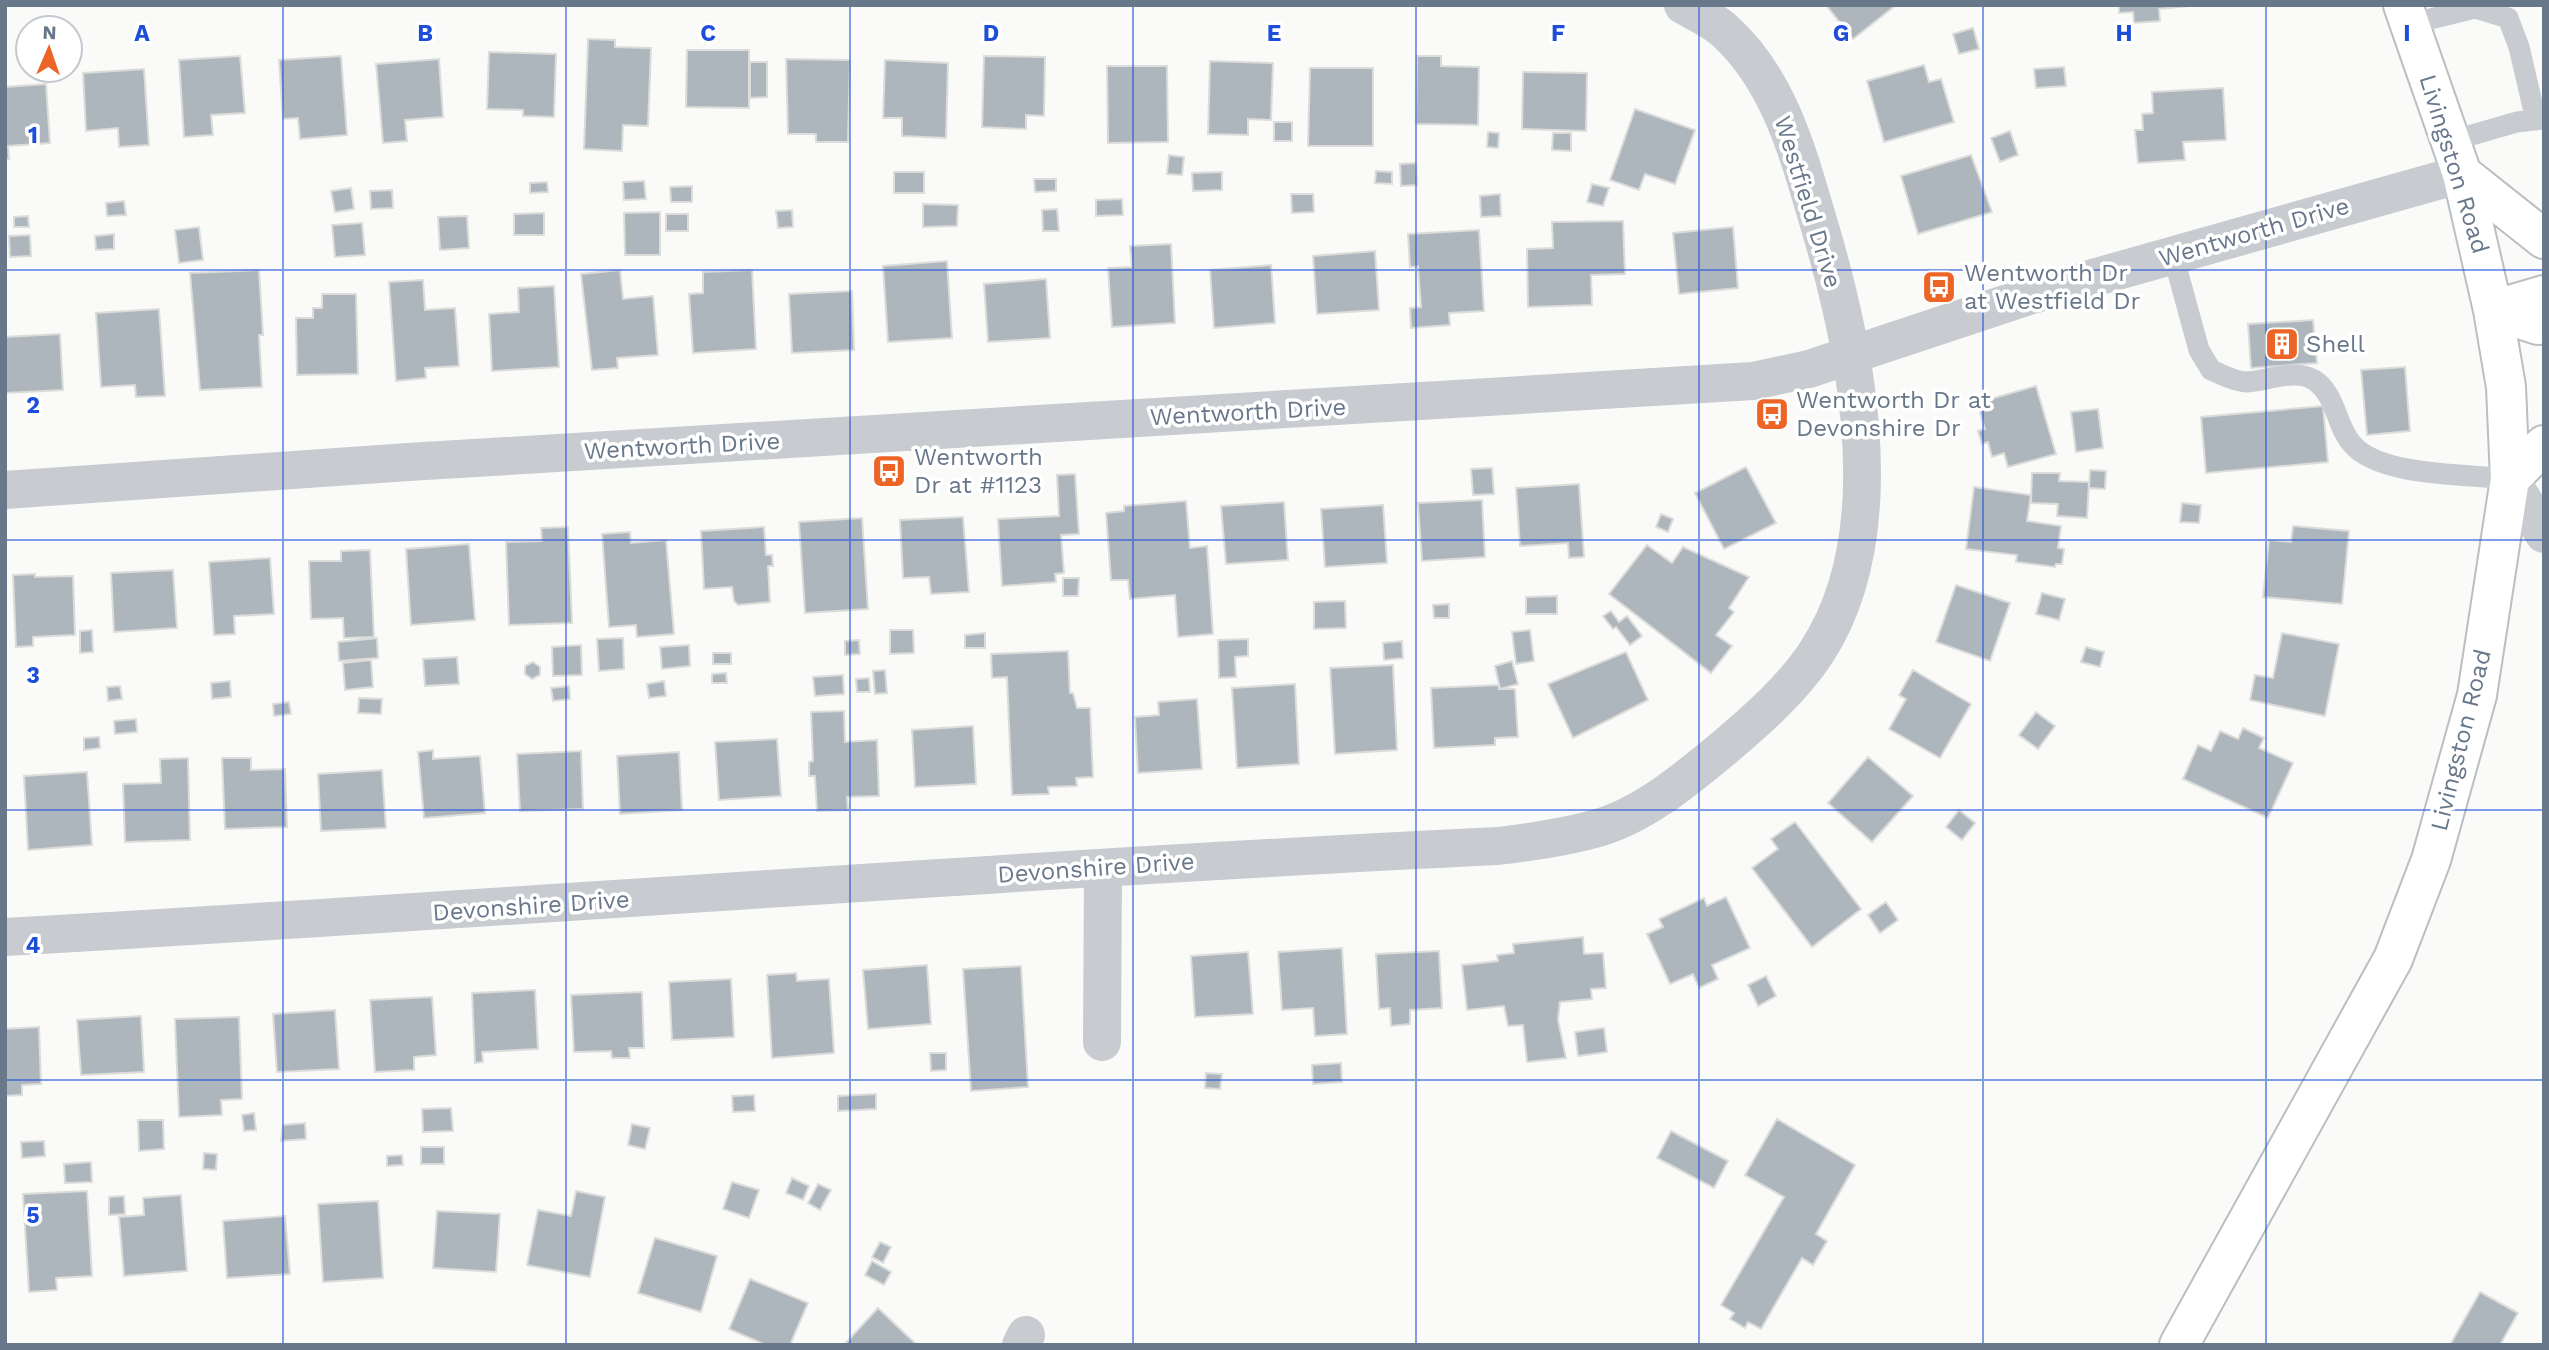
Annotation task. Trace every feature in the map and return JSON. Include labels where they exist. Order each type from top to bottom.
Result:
[{"type":"main road","name":"Livingston Road","points":[[2179,1345],[2393,959],[2431,860],[2477,695],[2510,479],[2509,419],[2493,310],[2456,157],[2406,15]]},
{"type":"main road","points":[[2456,157],[2544,239]]},
{"type":"main road","points":[[2493,310],[2544,295]]},
{"type":"main road","points":[[2493,310],[2538,325],[2544,324]]},
{"type":"main road","points":[[2510,479],[2544,445]]},
{"type":"street","name":"Westfield Drive","points":[[1683,5],[1726,32],[1755,65],[1785,118],[1826,248],[1852,354]]},
{"type":"street","name":"Wentworth Drive","points":[[5,490],[408,462],[1753,381],[1791,374],[2016,300],[2173,255],[2456,157]]},
{"type":"street","name":"Devonshire Drive","points":[[5,937],[1535,842],[1602,826],[1669,789],[1746,729],[1786,691],[1817,652],[1836,613],[1851,572],[1862,456],[1852,354]]},
{"type":"street","points":[[2510,479],[2544,534]]},
{"type":"street","points":[[1102,1042],[1103,869]]},
{"type":"lane","points":[[2406,15],[2475,8],[2508,18],[2519,47],[2540,120],[2517,122],[2456,157]]},
{"type":"lane","points":[[2173,255],[2199,349],[2211,370],[2244,382],[2298,375],[2315,380],[2330,397],[2350,443],[2368,459],[2399,468],[2510,479]]},
{"type":"building","points":[[1826,5],[1896,5],[1853,39]]},
{"type":"building","points":[[2119,5],[2199,5],[2159,9],[2160,21],[2134,23],[2133,12],[2119,13]]},
{"type":"building","points":[[1973,28],[1979,49],[1959,54],[1953,34]]},
{"type":"building","points":[[588,39],[615,40],[615,47],[651,48],[648,126],[623,125],[622,151],[584,149]]},
{"type":"building","points":[[687,50],[749,50],[749,108],[686,107]]},
{"type":"building","points":[[489,52],[556,54],[554,117],[523,116],[523,110],[487,109]]},
{"type":"building","points":[[240,56],[245,113],[211,115],[213,135],[184,137],[179,60]]},
{"type":"building","points":[[341,56],[347,135],[300,139],[298,118],[283,119],[279,60]]},
{"type":"building","points":[[984,56],[1045,57],[1044,116],[1026,115],[1026,129],[982,127]]},
{"type":"building","points":[[1417,56],[1441,56],[1441,66],[1479,67],[1478,125],[1416,124]]},
{"type":"building","points":[[439,59],[443,117],[405,120],[407,141],[383,143],[376,64]]},
{"type":"building","points":[[786,59],[850,60],[848,142],[816,142],[816,134],[788,134]]},
{"type":"building","points":[[885,60],[948,63],[946,138],[902,136],[902,118],[883,118]]},
{"type":"building","points":[[1210,61],[1273,63],[1271,120],[1248,119],[1248,135],[1208,134]]},
{"type":"building","points":[[750,62],[767,62],[767,97],[750,98]]},
{"type":"building","points":[[1924,65],[1929,82],[1941,79],[1954,122],[1884,142],[1867,81]]},
{"type":"building","points":[[1107,66],[1167,66],[1168,142],[1108,143]]},
{"type":"building","points":[[2064,67],[2066,86],[2036,88],[2034,69]]},
{"type":"building","points":[[1310,68],[1373,68],[1373,146],[1308,146]]},
{"type":"building","points":[[144,69],[149,145],[119,147],[118,128],[86,131],[84,73]]},
{"type":"building","points":[[1523,72],[1587,73],[1586,131],[1522,129]]},
{"type":"building","points":[[46,84],[50,143],[8,146],[9,159],[5,159],[5,87]]},
{"type":"building","points":[[2223,88],[2226,140],[2183,142],[2185,160],[2138,163],[2135,130],[2143,130],[2142,114],[2153,113],[2152,92]]},
{"type":"building","points":[[1635,109],[1695,130],[1675,184],[1645,174],[1639,190],[1610,180]]},
{"type":"building","points":[[1274,122],[1292,122],[1292,141],[1274,141]]},
{"type":"building","points":[[2010,131],[2018,155],[2000,162],[1991,138]]},
{"type":"building","points":[[1488,132],[1499,133],[1498,148],[1487,147]]},
{"type":"building","points":[[1553,133],[1571,133],[1571,151],[1552,150]]},
{"type":"building","points":[[1169,155],[1184,157],[1182,175],[1167,174]]},
{"type":"building","points":[[1971,155],[1992,212],[1918,234],[1901,176]]},
{"type":"building","points":[[1416,163],[1417,185],[1401,186],[1400,164]]},
{"type":"building","points":[[1376,171],[1392,172],[1392,184],[1375,183]]},
{"type":"building","points":[[894,172],[924,172],[924,193],[894,193]]},
{"type":"building","points":[[1222,172],[1222,190],[1193,191],[1192,173]]},
{"type":"building","points":[[1034,179],[1056,179],[1056,191],[1035,192]]},
{"type":"building","points":[[644,181],[646,199],[624,200],[623,182]]},
{"type":"building","points":[[547,182],[548,192],[530,193],[530,183]]},
{"type":"building","points":[[1592,184],[1609,188],[1603,206],[1587,202]]},
{"type":"building","points":[[692,186],[692,202],[671,202],[670,187]]},
{"type":"building","points":[[351,188],[354,209],[335,212],[331,191]]},
{"type":"building","points":[[392,190],[393,208],[371,209],[370,191]]},
{"type":"building","points":[[1291,194],[1313,194],[1314,212],[1292,213]]},
{"type":"building","points":[[1500,194],[1501,216],[1481,217],[1480,196]]},
{"type":"building","points":[[1122,199],[1123,215],[1096,216],[1096,200]]},
{"type":"building","points":[[124,201],[126,215],[107,216],[106,203]]},
{"type":"building","points":[[923,204],[958,205],[957,226],[923,227]]},
{"type":"building","points":[[1057,209],[1059,231],[1043,231],[1042,210]]},
{"type":"building","points":[[792,210],[793,227],[778,228],[776,211]]},
{"type":"building","points":[[660,212],[660,255],[625,255],[624,213]]},
{"type":"building","points":[[544,213],[544,235],[514,235],[514,214]]},
{"type":"building","points":[[666,214],[688,214],[688,231],[666,231]]},
{"type":"building","points":[[28,216],[29,227],[14,227],[14,217]]},
{"type":"building","points":[[467,216],[469,248],[440,250],[438,217]]},
{"type":"building","points":[[1623,221],[1625,274],[1591,275],[1592,305],[1528,307],[1527,249],[1553,248],[1552,222]]},
{"type":"building","points":[[362,223],[365,255],[335,257],[332,225]]},
{"type":"building","points":[[199,227],[203,260],[179,263],[175,230]]},
{"type":"building","points":[[1733,227],[1738,288],[1679,294],[1673,233]]},
{"type":"building","points":[[1479,230],[1484,311],[1449,313],[1450,325],[1411,328],[1410,308],[1421,307],[1418,266],[1410,267],[1408,234]]},
{"type":"building","points":[[114,234],[114,249],[96,250],[95,236]]},
{"type":"building","points":[[30,235],[31,256],[10,257],[9,236]]},
{"type":"building","points":[[1171,244],[1175,323],[1112,327],[1108,268],[1132,267],[1130,246]]},
{"type":"building","points":[[1375,251],[1379,310],[1317,314],[1313,256]]},
{"type":"building","points":[[947,261],[952,338],[888,342],[883,266]]},
{"type":"building","points":[[1271,265],[1275,323],[1214,328],[1210,270]]},
{"type":"building","points":[[259,270],[263,335],[259,335],[262,387],[200,390],[190,273]]},
{"type":"building","points":[[620,270],[623,299],[653,296],[658,355],[617,358],[618,368],[592,370],[581,274]]},
{"type":"building","points":[[752,270],[756,349],[693,353],[689,294],[703,293],[703,272]]},
{"type":"building","points":[[1046,279],[1050,338],[988,342],[984,284]]},
{"type":"building","points":[[423,280],[425,310],[455,308],[459,366],[425,368],[426,378],[396,381],[389,282]]},
{"type":"building","points":[[554,286],[559,367],[492,371],[489,314],[519,312],[518,288]]},
{"type":"building","points":[[852,291],[854,350],[792,353],[789,294]]},
{"type":"building","points":[[322,294],[356,294],[358,374],[297,375],[296,318],[313,318],[313,308],[322,308]]},
{"type":"building","points":[[159,309],[165,396],[136,397],[135,385],[101,387],[96,313]]},
{"type":"building","name":"Shell","points":[[2313,320],[2317,363],[2251,368],[2248,324]]},
{"type":"building","points":[[60,334],[63,390],[5,393],[5,337]]},
{"type":"building","name":"Shell","points":[[2405,367],[2410,431],[2367,435],[2361,370]]},
{"type":"building","points":[[2036,386],[2056,454],[2008,467],[2004,453],[1992,457],[1988,442],[1982,444],[1978,431],[1985,429],[1977,403]]},
{"type":"building","points":[[2323,406],[2328,462],[2206,473],[2201,417]]},
{"type":"building","points":[[2098,409],[2103,448],[2076,452],[2071,412]]},
{"type":"building","points":[[1746,467],[1776,523],[1724,549],[1695,493]]},
{"type":"building","points":[[1492,468],[1494,494],[1473,495],[1471,469]]},
{"type":"building","points":[[2090,470],[2106,471],[2105,489],[2089,488]]},
{"type":"building","points":[[2032,473],[2060,473],[2059,481],[2089,482],[2087,518],[2057,516],[2058,504],[2031,503]]},
{"type":"building","points":[[1075,474],[1079,534],[1061,535],[1064,573],[1055,574],[1056,582],[1002,586],[998,519],[1059,516],[1057,475]]},
{"type":"building","points":[[1579,484],[1584,557],[1569,558],[1568,543],[1520,546],[1516,488]]},
{"type":"building","points":[[1974,487],[2031,495],[2027,521],[2061,526],[2058,548],[2064,549],[2062,564],[2056,564],[2055,567],[2016,562],[2017,555],[1966,549]]},
{"type":"building","points":[[1482,500],[1485,557],[1422,561],[1418,503]]},
{"type":"building","points":[[1186,501],[1190,548],[1207,546],[1213,634],[1178,637],[1175,595],[1130,599],[1128,580],[1111,580],[1106,513],[1124,511],[1124,506]]},
{"type":"building","points":[[1284,502],[1288,560],[1226,564],[1221,506]]},
{"type":"building","points":[[2182,503],[2201,505],[2199,523],[2180,522]]},
{"type":"building","points":[[1383,505],[1387,563],[1325,567],[1321,509]]},
{"type":"building","points":[[1661,514],[1673,519],[1668,532],[1656,527]]},
{"type":"building","points":[[963,517],[969,592],[931,594],[929,577],[903,578],[900,520]]},
{"type":"building","points":[[862,518],[868,609],[805,613],[799,522]]},
{"type":"building","points":[[2293,526],[2349,531],[2342,604],[2263,597],[2269,540],[2291,542]]},
{"type":"building","points":[[568,527],[572,623],[509,625],[506,542],[542,541],[541,528]]},
{"type":"building","points":[[764,527],[766,555],[772,555],[773,566],[768,566],[770,602],[738,605],[734,601],[732,587],[704,589],[701,531]]},
{"type":"building","points":[[630,532],[631,543],[666,540],[674,634],[637,637],[636,625],[609,627],[602,534]]},
{"type":"building","points":[[469,544],[475,620],[411,625],[406,549]]},
{"type":"building","points":[[1647,545],[1672,563],[1683,547],[1749,577],[1729,608],[1734,612],[1716,635],[1732,646],[1711,673],[1609,594]]},
{"type":"building","points":[[370,550],[374,637],[344,638],[343,618],[311,619],[309,561],[341,561],[341,551]]},
{"type":"building","points":[[270,558],[274,614],[234,616],[235,634],[214,635],[209,562]]},
{"type":"building","points":[[173,570],[177,628],[114,632],[111,573]]},
{"type":"building","points":[[35,574],[35,577],[73,576],[75,635],[33,637],[33,646],[16,647],[13,575]]},
{"type":"building","points":[[1063,578],[1079,578],[1078,596],[1063,596]]},
{"type":"building","points":[[1956,585],[2010,603],[1990,661],[1936,642]]},
{"type":"building","points":[[2042,593],[2065,599],[2059,620],[2036,614]]},
{"type":"building","points":[[1557,596],[1557,614],[1526,614],[1526,597]]},
{"type":"building","points":[[1345,601],[1346,628],[1314,629],[1314,602]]},
{"type":"building","points":[[1449,604],[1449,618],[1434,618],[1433,605]]},
{"type":"building","points":[[1611,611],[1619,622],[1627,616],[1642,636],[1630,645],[1603,616]]},
{"type":"building","points":[[92,630],[93,652],[80,653],[80,631]]},
{"type":"building","points":[[890,630],[913,630],[914,653],[890,654]]},
{"type":"building","points":[[1530,630],[1534,661],[1516,664],[1512,632]]},
{"type":"building","points":[[985,633],[985,648],[965,648],[965,635]]},
{"type":"building","points":[[2282,633],[2339,644],[2325,716],[2250,700],[2255,675],[2273,678]]},
{"type":"building","points":[[377,638],[378,658],[339,661],[338,642]]},
{"type":"building","points":[[623,638],[624,669],[599,671],[597,639]]},
{"type":"building","points":[[1248,639],[1248,656],[1235,657],[1236,677],[1219,678],[1218,640]]},
{"type":"building","points":[[859,640],[860,654],[845,655],[845,641]]},
{"type":"building","points":[[1402,641],[1403,658],[1384,660],[1383,643]]},
{"type":"building","points":[[581,645],[582,675],[553,676],[552,647]]},
{"type":"building","points":[[689,645],[690,666],[662,669],[660,647]]},
{"type":"building","points":[[2086,647],[2104,652],[2100,667],[2081,662]]},
{"type":"building","points":[[1068,651],[1070,693],[1073,693],[1077,708],[1090,708],[1093,777],[1076,778],[1077,786],[1048,787],[1049,794],[1012,795],[1007,677],[992,678],[991,654]]},
{"type":"building","points":[[1626,652],[1648,700],[1573,738],[1548,684]]},
{"type":"building","points":[[713,653],[731,653],[731,664],[713,664]]},
{"type":"building","points":[[457,657],[459,684],[425,686],[423,659]]},
{"type":"building","points":[[371,660],[373,687],[345,690],[343,663]]},
{"type":"building","points":[[1512,661],[1518,684],[1500,689],[1495,666]]},
{"type":"building","points":[[533,662],[540,667],[540,675],[532,679],[525,674],[525,666]]},
{"type":"building","points":[[1393,665],[1397,750],[1335,754],[1330,668]]},
{"type":"building","points":[[885,670],[887,693],[875,694],[873,671]]},
{"type":"building","points":[[1913,670],[1971,704],[1940,758],[1889,729],[1906,699],[1899,695]]},
{"type":"building","points":[[726,673],[727,683],[712,683],[712,674]]},
{"type":"building","points":[[843,675],[844,694],[815,696],[813,677]]},
{"type":"building","points":[[869,678],[870,692],[857,692],[856,679]]},
{"type":"building","points":[[230,681],[231,697],[212,699],[211,683]]},
{"type":"building","points":[[664,681],[666,696],[649,698],[647,684]]},
{"type":"building","points":[[1295,684],[1299,764],[1237,768],[1232,688]]},
{"type":"building","points":[[1499,685],[1499,689],[1515,689],[1518,737],[1495,738],[1495,745],[1434,748],[1431,688]]},
{"type":"building","points":[[120,686],[122,699],[108,701],[107,687]]},
{"type":"building","points":[[569,686],[570,699],[553,701],[551,688]]},
{"type":"building","points":[[359,698],[382,699],[381,714],[358,713]]},
{"type":"building","points":[[1197,699],[1202,769],[1138,773],[1135,717],[1159,715],[1158,702]]},
{"type":"building","points":[[289,702],[291,714],[274,716],[273,704]]},
{"type":"building","points":[[844,711],[845,742],[877,740],[879,796],[847,797],[848,810],[817,811],[815,776],[809,776],[809,762],[813,761],[811,712]]},
{"type":"building","points":[[2036,712],[2055,726],[2038,749],[2019,735]]},
{"type":"building","points":[[136,719],[137,732],[115,734],[114,721]]},
{"type":"building","points":[[973,726],[976,784],[915,787],[912,730]]},
{"type":"building","points":[[2243,728],[2264,738],[2259,748],[2293,763],[2268,818],[2183,779],[2198,745],[2211,751],[2220,731],[2238,739]]},
{"type":"building","points":[[99,737],[100,748],[84,750],[84,738]]},
{"type":"building","points":[[777,739],[781,796],[719,800],[715,742]]},
{"type":"building","points":[[433,750],[433,759],[480,756],[485,813],[424,818],[418,752]]},
{"type":"building","points":[[581,751],[583,809],[520,811],[517,754]]},
{"type":"building","points":[[679,752],[682,810],[620,814],[617,756]]},
{"type":"building","points":[[1868,757],[1913,796],[1872,842],[1828,803]]},
{"type":"building","points":[[188,758],[190,840],[125,842],[123,784],[161,783],[160,759]]},
{"type":"building","points":[[222,758],[251,758],[251,770],[285,769],[287,827],[225,829]]},
{"type":"building","points":[[382,770],[386,828],[321,831],[318,774]]},
{"type":"building","points":[[87,772],[92,845],[28,850],[24,776]]},
{"type":"building","points":[[1959,810],[1975,823],[1962,840],[1946,827]]},
{"type":"building","points":[[1795,822],[1861,909],[1812,947],[1752,868],[1778,849],[1771,839]]},
{"type":"building","points":[[1726,897],[1750,948],[1712,965],[1718,979],[1699,988],[1693,974],[1670,984],[1647,934],[1663,927],[1659,919],[1704,898],[1707,906]]},
{"type":"building","points":[[1886,902],[1898,920],[1880,933],[1868,915]]},
{"type":"building","points":[[1583,937],[1584,954],[1603,953],[1606,988],[1591,989],[1592,999],[1560,1002],[1558,1020],[1566,1058],[1527,1062],[1523,1025],[1508,1026],[1504,1006],[1467,1010],[1462,965],[1498,961],[1497,955],[1514,953],[1513,944]]},
{"type":"building","points":[[1342,948],[1347,1034],[1315,1036],[1313,1008],[1282,1010],[1278,952]]},
{"type":"building","points":[[1439,951],[1442,1008],[1410,1010],[1410,1024],[1391,1026],[1390,1008],[1379,1009],[1376,954]]},
{"type":"building","points":[[1248,952],[1253,1014],[1195,1017],[1191,956]]},
{"type":"building","points":[[927,965],[931,1024],[868,1029],[863,970]]},
{"type":"building","points":[[1021,966],[1028,1087],[971,1091],[963,969]]},
{"type":"building","points":[[796,973],[797,981],[829,979],[834,1053],[772,1058],[767,975]]},
{"type":"building","points":[[1766,976],[1776,996],[1758,1006],[1748,985]]},
{"type":"building","points":[[731,979],[734,1037],[672,1040],[669,982]]},
{"type":"building","points":[[535,990],[538,1049],[482,1052],[483,1062],[475,1063],[472,993]]},
{"type":"building","points":[[642,992],[644,1048],[629,1048],[630,1058],[612,1058],[611,1051],[574,1052],[571,995]]},
{"type":"building","points":[[432,997],[436,1055],[414,1057],[414,1070],[375,1072],[370,1000]]},
{"type":"building","points":[[335,1010],[339,1069],[277,1072],[273,1014]]},
{"type":"building","points":[[141,1016],[144,1072],[81,1075],[77,1020]]},
{"type":"building","points":[[239,1017],[242,1099],[221,1100],[222,1115],[179,1117],[175,1019]]},
{"type":"building","points":[[39,1027],[41,1084],[22,1085],[22,1095],[5,1096],[5,1029]]},
{"type":"building","points":[[1604,1028],[1607,1052],[1578,1056],[1575,1032]]},
{"type":"building","points":[[930,1053],[946,1053],[946,1070],[931,1071]]},
{"type":"building","points":[[1341,1063],[1342,1082],[1313,1084],[1312,1065]]},
{"type":"building","points":[[1206,1073],[1222,1074],[1220,1089],[1205,1088]]},
{"type":"building","points":[[876,1094],[876,1109],[838,1111],[838,1096]]},
{"type":"building","points":[[754,1095],[755,1111],[733,1112],[732,1096]]},
{"type":"building","points":[[451,1108],[453,1131],[423,1132],[422,1109]]},
{"type":"building","points":[[254,1113],[256,1130],[244,1131],[242,1115]]},
{"type":"building","points":[[1777,1119],[1855,1165],[1816,1234],[1827,1241],[1813,1265],[1802,1258],[1761,1329],[1748,1322],[1745,1328],[1730,1319],[1734,1313],[1721,1305],[1784,1197],[1745,1175]]},
{"type":"building","points":[[138,1120],[163,1120],[164,1149],[139,1151]]},
{"type":"building","points":[[305,1123],[306,1139],[281,1141],[283,1125]]},
{"type":"building","points":[[632,1124],[650,1128],[645,1149],[628,1145]]},
{"type":"building","points":[[1671,1131],[1728,1161],[1714,1188],[1657,1158]]},
{"type":"building","points":[[44,1141],[45,1156],[22,1158],[21,1142]]},
{"type":"building","points":[[421,1147],[444,1147],[444,1164],[421,1164]]},
{"type":"building","points":[[204,1153],[217,1154],[216,1170],[203,1169]]},
{"type":"building","points":[[402,1155],[403,1165],[387,1166],[387,1156]]},
{"type":"building","points":[[91,1162],[92,1182],[65,1183],[64,1164]]},
{"type":"building","points":[[792,1178],[809,1186],[803,1200],[786,1193]]},
{"type":"building","points":[[732,1182],[759,1190],[749,1218],[723,1209]]},
{"type":"building","points":[[818,1184],[831,1190],[820,1210],[808,1203]]},
{"type":"building","points":[[87,1191],[92,1276],[56,1278],[57,1290],[29,1292],[23,1194]]},
{"type":"building","points":[[576,1191],[605,1197],[590,1277],[527,1265],[538,1210],[571,1216]]},
{"type":"building","points":[[181,1195],[187,1271],[124,1276],[119,1217],[144,1215],[143,1198]]},
{"type":"building","points":[[124,1196],[125,1214],[109,1215],[109,1197]]},
{"type":"building","points":[[378,1201],[383,1278],[323,1282],[318,1204]]},
{"type":"building","points":[[437,1211],[500,1214],[496,1272],[433,1268]]},
{"type":"building","points":[[285,1216],[290,1274],[227,1278],[223,1221]]},
{"type":"building","points":[[655,1238],[717,1256],[701,1312],[638,1293]]},
{"type":"building","points":[[880,1242],[891,1247],[883,1263],[872,1257]]},
{"type":"building","points":[[872,1261],[891,1272],[884,1285],[865,1275]]},
{"type":"building","points":[[750,1279],[808,1303],[790,1345],[766,1345],[729,1329]]},
{"type":"building","points":[[2480,1292],[2518,1313],[2500,1345],[2450,1345]]},
{"type":"building","points":[[878,1308],[917,1345],[844,1345]]},
{"type":"place","name":"Wentworth Dr at Westfield Dr","points":[[1939,287]]},
{"type":"place","name":"Shell","points":[[2282,344]]},
{"type":"place","name":"Wentworth Dr at Devonshire Dr","points":[[1772,414]]},
{"type":"place","name":"Wentworth Dr at #1123","points":[[889,471]]}]
